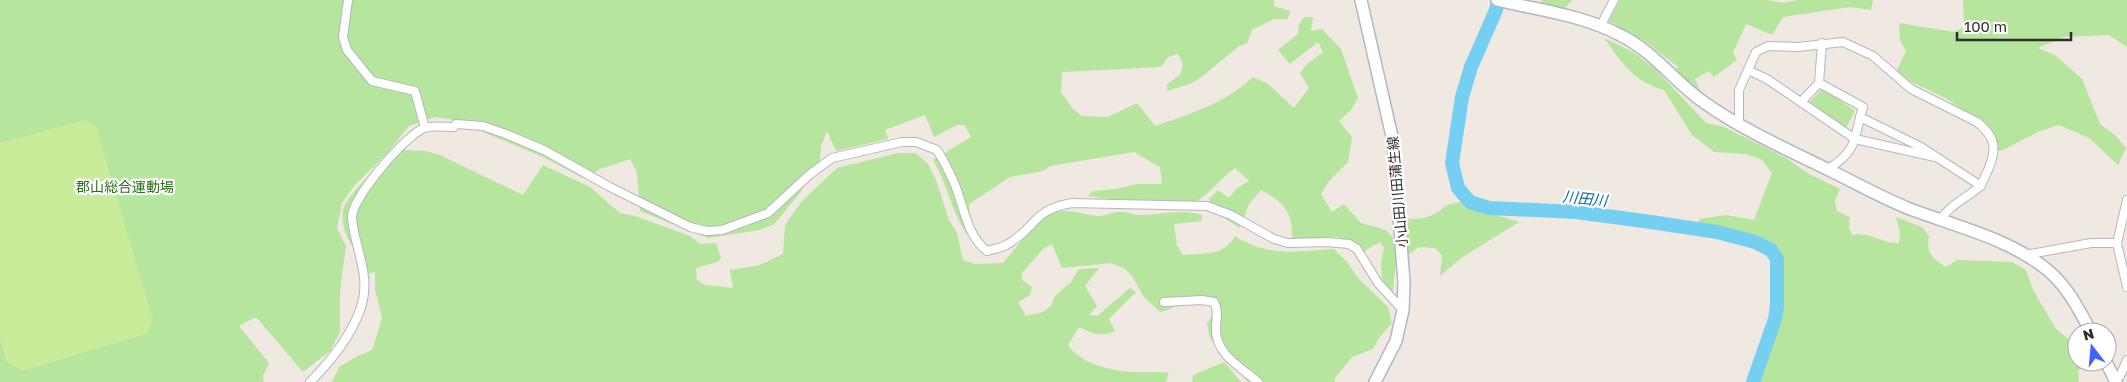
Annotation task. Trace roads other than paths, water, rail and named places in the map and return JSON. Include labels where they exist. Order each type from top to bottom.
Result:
[{"type":"street","points":[[348,0],[343,37],[347,50],[372,81],[416,91],[425,128]]},
{"type":"street","name":"小山田川田蒲生線","points":[[1361,0],[1393,140],[1404,282],[1403,310],[1396,341],[1375,382]]},
{"type":"street","points":[[1497,0],[1601,25],[1653,55],[1701,100],[1739,124],[1889,199],[1988,237],[2025,255],[2045,268],[2057,280],[2079,309],[2086,322]]},
{"type":"street","points":[[1601,25],[1614,0]]},
{"type":"street","points":[[1739,124],[1737,99],[1756,52],[1762,48],[1798,47],[1822,43],[1843,42],[1855,46],[1873,56],[1911,89],[1977,122],[1985,129],[1992,140],[1994,154],[1981,186],[1946,210],[1940,220]]},
{"type":"street","points":[[1801,102],[1819,82],[1822,43]]},
{"type":"street","points":[[1748,70],[1767,79],[1855,139],[1935,157]]},
{"type":"street","points":[[1819,82],[1862,107],[1855,139],[1845,158],[1828,169]]},
{"type":"street","points":[[1860,117],[1922,147],[1981,186]]},
{"type":"street","points":[[310,382],[324,368],[344,340],[363,299],[362,263],[352,218],[353,207],[366,187],[411,136],[425,128],[454,127],[456,124],[483,126],[544,150],[610,187],[690,226],[707,231],[722,230],[768,213],[809,175],[832,158],[902,142],[916,142],[937,150],[956,186],[970,229],[977,242],[987,251],[1005,246],[1016,238],[1036,217],[1055,206],[1072,203],[1207,206],[1232,215],[1274,239],[1288,243],[1327,242],[1350,244],[1361,254],[1378,283],[1403,310]]},
{"type":"street","points":[[2127,200],[2117,243],[2127,287]]},
{"type":"street","points":[[2025,255],[2091,243],[2117,243]]},
{"type":"street","points":[[1164,302],[1202,300],[1214,302],[1218,311],[1216,330],[1220,347],[1230,359],[1258,382]]},
{"type":"street","points":[[2115,380],[2120,376],[2127,360]]},
{"type":"waterway","name":"川田川","points":[[1498,0],[1496,10],[1471,67],[1462,97],[1452,163],[1458,188],[1470,202],[1489,208],[1576,212],[1651,222],[1717,232],[1755,242],[1771,250],[1777,259],[1777,306],[1775,319],[1753,382]]},
{"type":"park label","name":"郡山総合運動場","points":[[125,186]]}]
